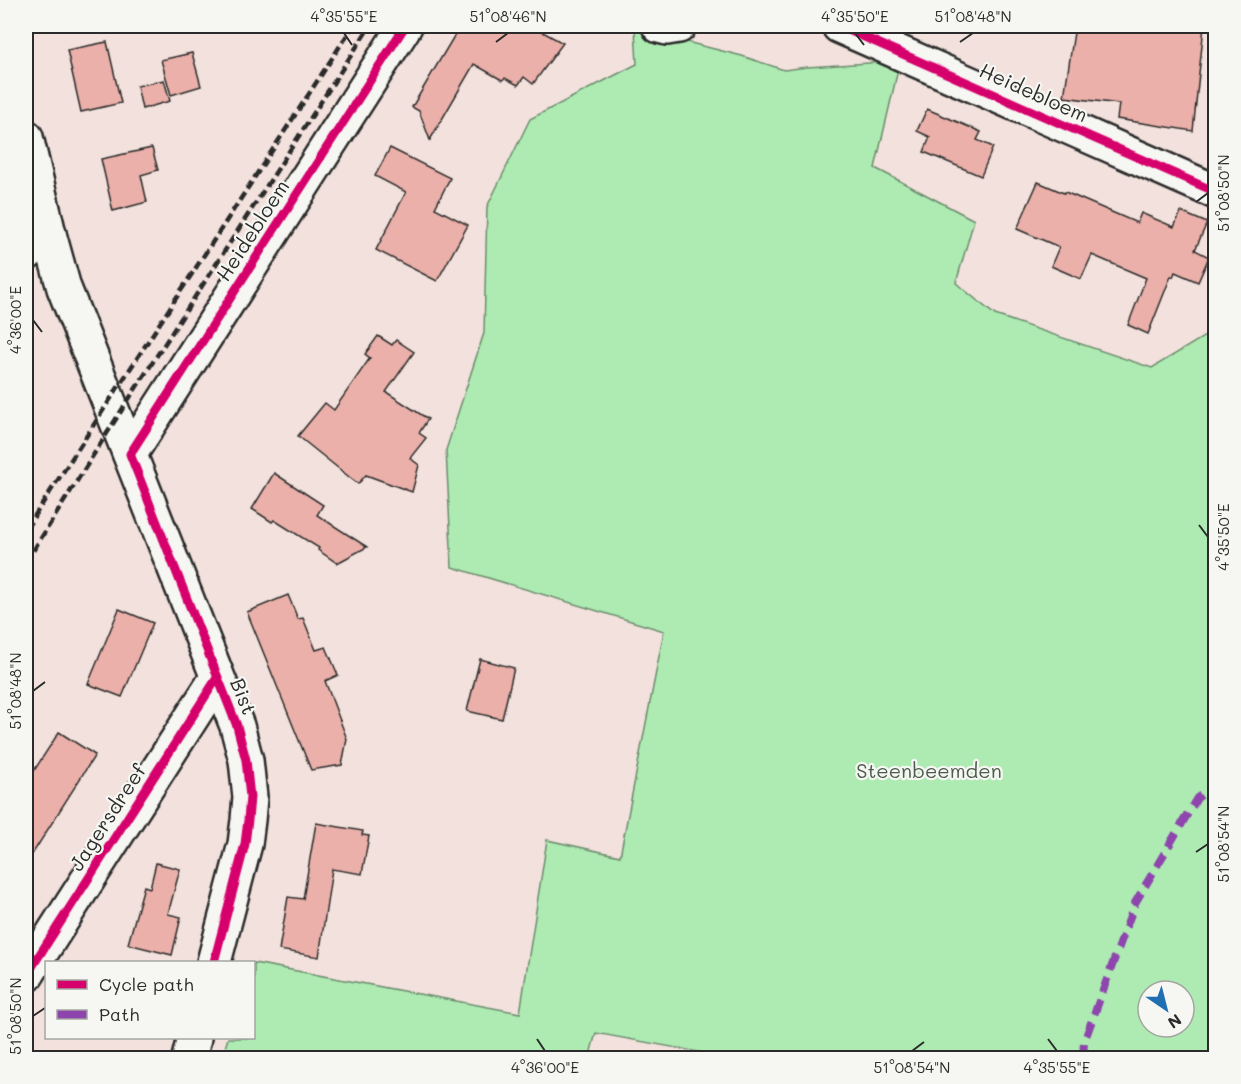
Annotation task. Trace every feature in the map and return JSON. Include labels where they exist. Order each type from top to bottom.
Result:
[{"type":"street","name":"Heidebloem","points":[[130,454],[405,26]]},
{"type":"street","points":[[659,26],[667,28],[679,26]]},
{"type":"street","name":"Heidebloem","points":[[839,26],[1215,192]]},
{"type":"street","name":"Bist","points":[[26,137],[37,244],[64,288],[237,726],[246,760],[249,797],[245,844],[215,961]]},
{"type":"street","name":"Jagersdreef","points":[[26,976],[217,678]]},
{"type":"street","points":[[189,1059],[194,1039]]},
{"type":"green space","name":"Steenbeemden","points":[[635,29],[742,56],[784,70],[900,61],[875,168],[974,220],[956,283],[995,315],[1152,368],[1215,330],[1215,1058],[705,1058],[705,1053],[596,1033],[589,1058],[222,1058],[228,1039],[255,1039],[255,963],[520,1013],[547,840],[620,856],[664,631],[452,567],[446,450],[484,333],[487,207],[530,119],[637,64]]},
{"type":"building","points":[[460,26],[532,26],[563,43],[533,84],[524,77],[518,85],[505,78],[502,80],[474,64],[430,140],[419,111],[412,107]]},
{"type":"building","points":[[1075,26],[1204,26],[1193,131],[1117,119],[1119,104],[1064,97]]},
{"type":"building","points":[[107,42],[121,103],[81,112],[67,50]]},
{"type":"building","points":[[192,53],[201,86],[171,95],[161,60]]},
{"type":"building","points":[[164,80],[170,101],[142,109],[137,86]]},
{"type":"building","points":[[927,109],[981,132],[977,140],[993,147],[981,176],[924,152],[930,137],[917,131]]},
{"type":"building","points":[[152,148],[158,170],[141,175],[147,202],[113,211],[101,159]]},
{"type":"building","points":[[390,148],[450,178],[435,208],[468,225],[437,281],[376,250],[406,192],[375,176]]},
{"type":"building","points":[[1038,182],[1137,223],[1141,213],[1174,227],[1181,212],[1207,223],[1195,250],[1209,257],[1198,282],[1175,272],[1173,277],[1171,276],[1148,334],[1128,325],[1146,278],[1092,255],[1081,279],[1051,266],[1059,247],[1017,229]]},
{"type":"building","points":[[378,336],[392,345],[396,340],[414,352],[386,392],[428,419],[419,433],[426,438],[410,458],[419,465],[412,492],[366,475],[358,484],[298,436],[325,403],[334,410],[370,358],[365,354]]},
{"type":"building","points":[[274,473],[323,505],[317,515],[367,547],[337,563],[318,550],[319,548],[252,509]]},
{"type":"building","points":[[288,595],[298,619],[303,618],[316,650],[326,647],[338,675],[325,681],[347,739],[342,765],[311,770],[247,612]]},
{"type":"building","points":[[119,609],[153,623],[122,697],[88,684]]},
{"type":"building","points":[[480,659],[514,668],[502,719],[467,711]]},
{"type":"building","points":[[59,732],[95,755],[26,864],[26,783]]},
{"type":"building","points":[[316,823],[363,831],[362,835],[369,836],[362,874],[332,869],[319,957],[279,950],[288,897],[303,899]]},
{"type":"building","points":[[156,863],[180,869],[168,914],[181,917],[172,955],[128,944],[144,886],[150,888]]},
{"type":"railway","points":[[26,529],[353,26]]},
{"type":"railway","points":[[26,562],[370,26]]},
{"type":"marked path","points":[[1083,1058],[1084,1042],[1135,903],[1197,798],[1216,785]]},
{"type":"cycle path","points":[[214,961],[245,844],[250,797],[246,760],[237,726],[130,454],[405,26]]},
{"type":"cycle path","points":[[839,26],[1216,192]]},
{"type":"cycle path","points":[[26,976],[217,678]]}]
